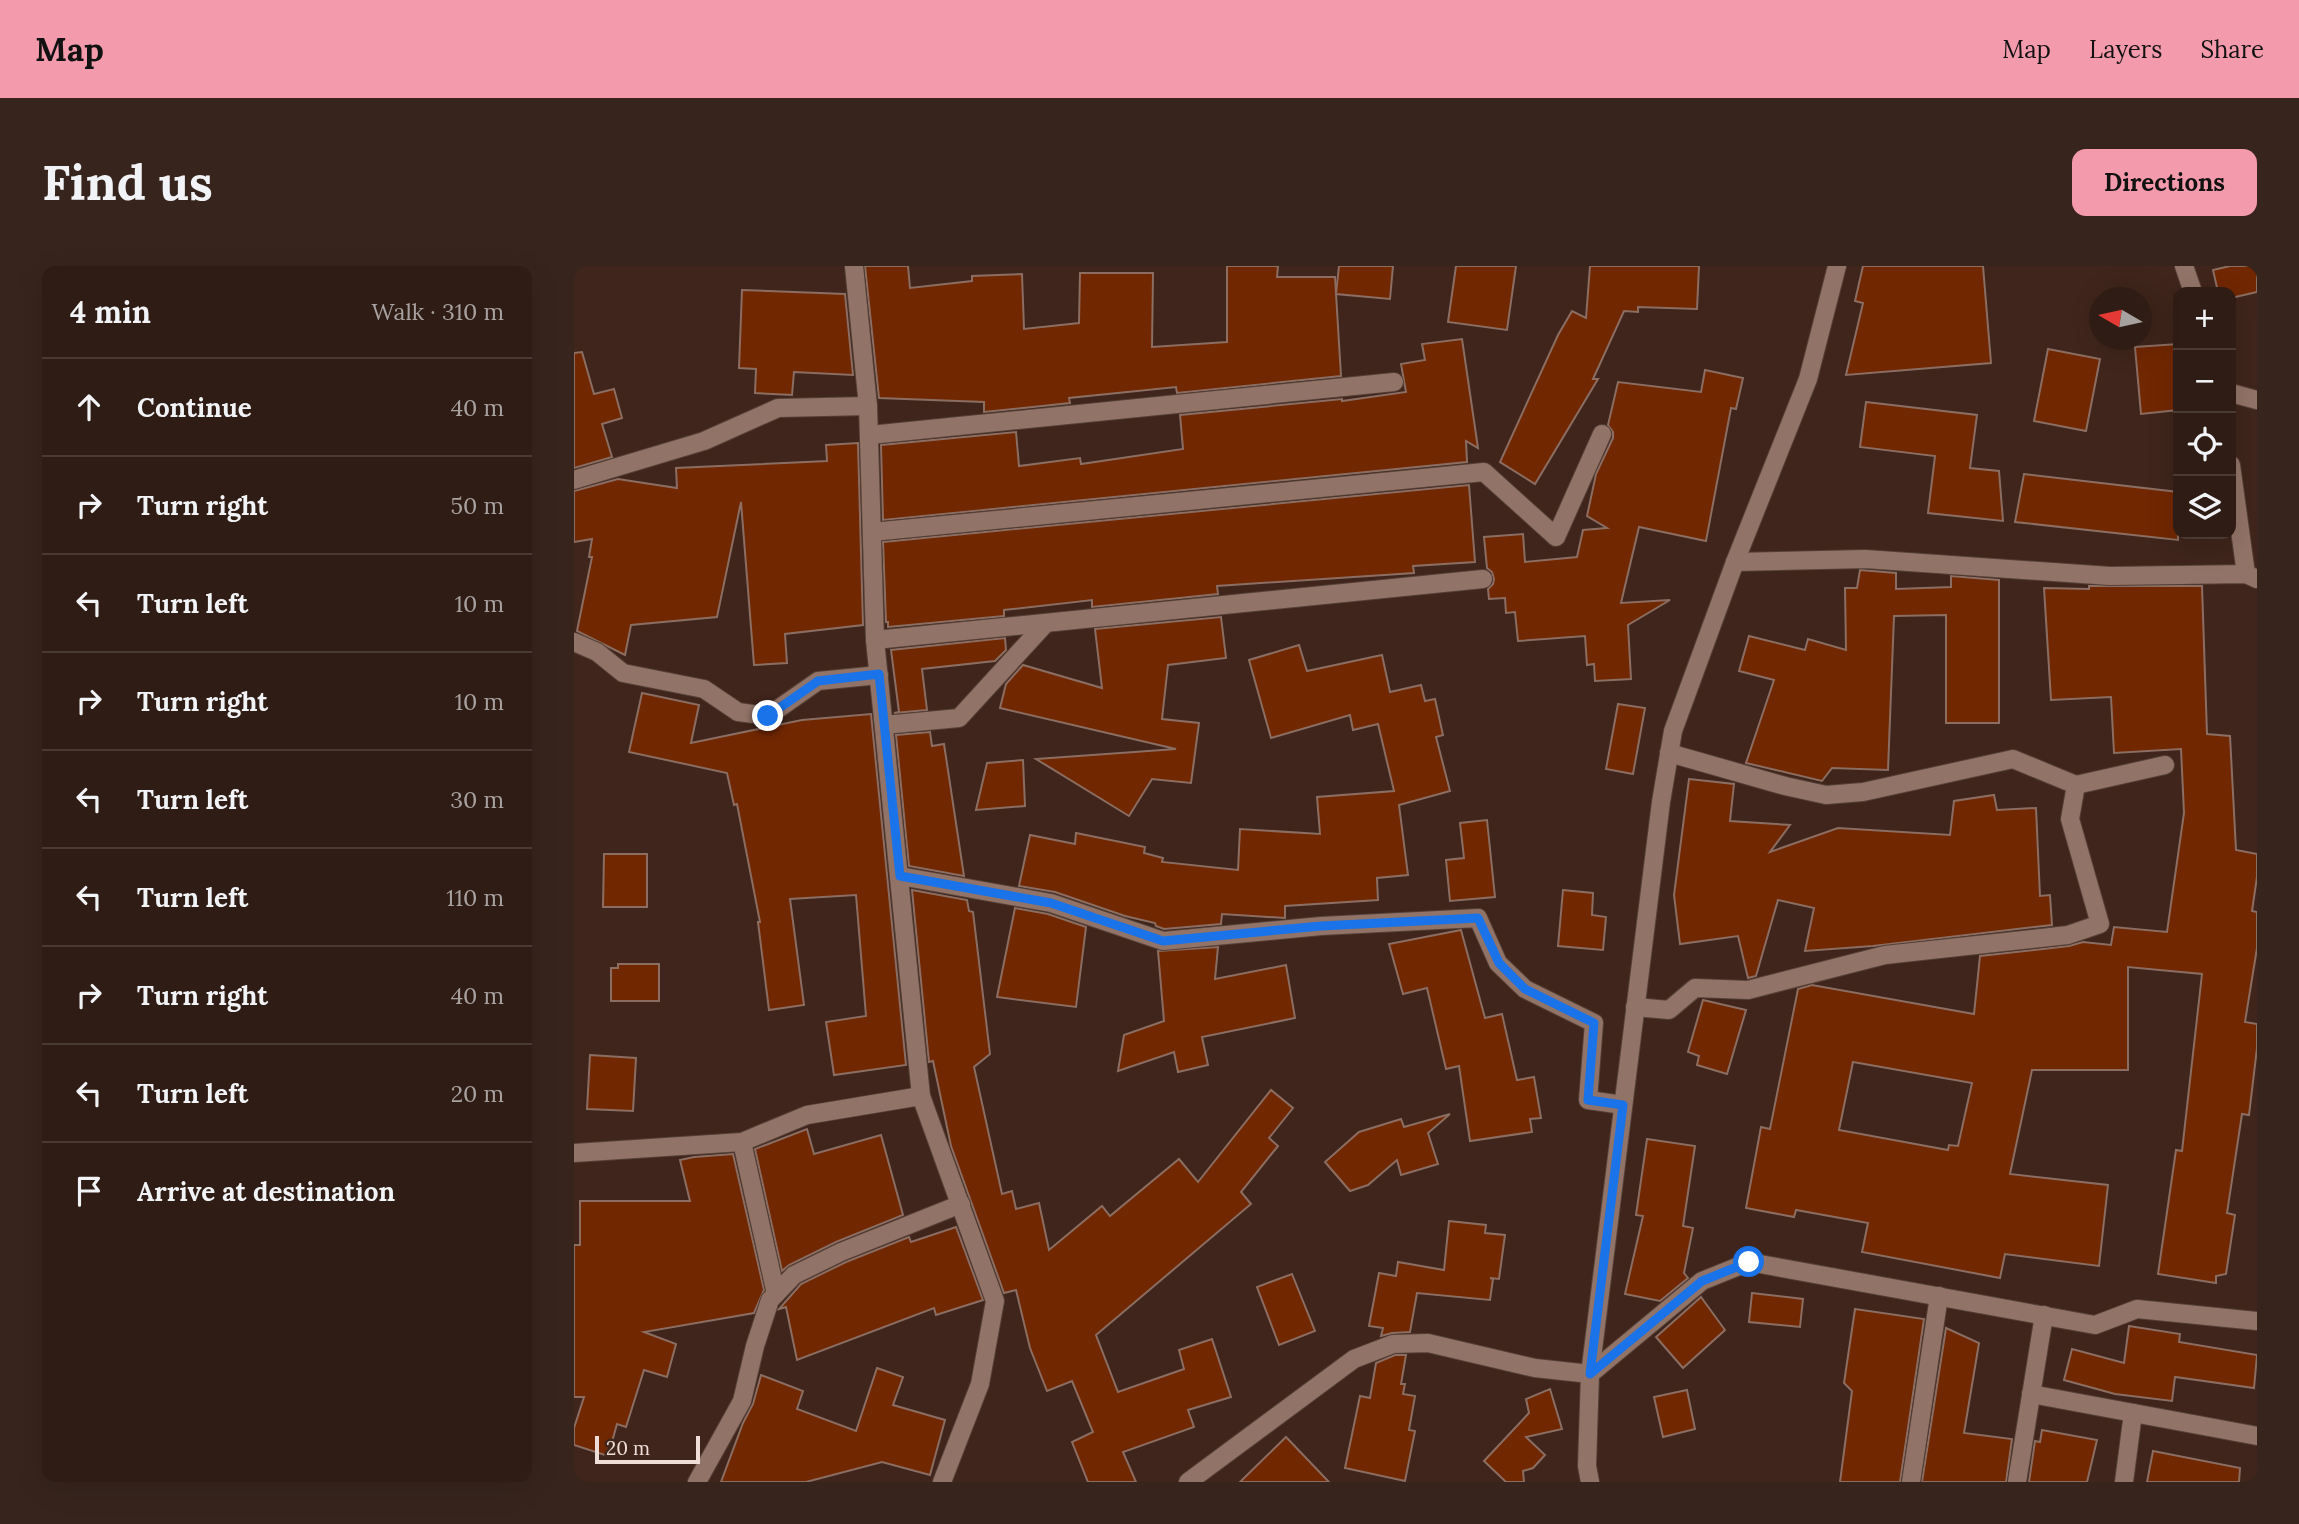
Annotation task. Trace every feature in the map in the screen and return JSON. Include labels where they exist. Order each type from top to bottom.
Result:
[{"type":"street","points":[[854,266],[869,406],[875,640],[921,1096],[995,1301],[980,1384],[942,1482]]},
{"type":"street","points":[[1590,1482],[1587,1466],[1590,1374],[1661,802],[1673,731],[1735,562],[1808,379],[1837,266]]},
{"type":"street","points":[[2184,266],[2191,287]]},
{"type":"street","points":[[870,435],[1394,382]]},
{"type":"street","points":[[2236,394],[2257,400]]},
{"type":"street","points":[[574,480],[704,441],[778,408],[869,406]]},
{"type":"street","points":[[872,532],[1484,472],[1556,537],[1602,434]]},
{"type":"street","points":[[1735,562],[1865,559],[2110,576],[2252,577],[2233,476]]},
{"type":"street","points":[[875,640],[1483,579]]},
{"type":"street","points":[[884,725],[959,718],[1046,623]]},
{"type":"street","points":[[574,642],[597,652],[623,673],[704,689],[738,712],[758,715],[768,716],[818,681],[879,674]]},
{"type":"street","points":[[1669,753],[1785,786],[1826,794],[1863,792],[2013,759],[2076,785],[2165,765]]},
{"type":"street","points":[[1635,1007],[1669,1010],[1695,988],[1748,990],[1885,956],[2068,935],[2100,924],[2070,819],[2076,785]]},
{"type":"street","points":[[900,876],[1051,903],[1163,941],[1321,926],[1478,918],[1499,963],[1525,989],[1594,1023],[1588,1100],[1623,1105]]},
{"type":"street","points":[[574,1153],[742,1142],[807,1115],[921,1096]]},
{"type":"street","points":[[742,1142],[776,1294]]},
{"type":"street","points":[[697,1482],[742,1401],[755,1346],[770,1300],[794,1275],[841,1252],[961,1204]]},
{"type":"street","points":[[1188,1482],[1354,1359],[1393,1344],[1428,1343],[1535,1368],[1590,1374],[1702,1281],[1749,1262],[2095,1325],[2137,1309],[2257,1321]]},
{"type":"street","points":[[1911,1482],[1939,1296]]},
{"type":"street","points":[[2017,1482],[2044,1315]]},
{"type":"street","points":[[2031,1394],[2257,1436]]},
{"type":"street","points":[[2124,1482],[2133,1413]]},
{"type":"building","points":[[865,266],[908,266],[910,288],[972,281],[972,276],[1022,274],[1024,329],[1079,323],[1080,273],[1153,273],[1152,347],[1227,342],[1227,266],[1278,266],[1277,277],[1335,277],[1341,376],[1177,393],[1176,387],[1069,398],[1070,403],[984,412],[984,402],[879,398]]},
{"type":"building","points":[[1339,266],[1393,266],[1390,299],[1336,294]]},
{"type":"building","points":[[1456,266],[1516,266],[1507,330],[1448,322]]},
{"type":"building","points":[[1590,266],[1699,266],[1697,309],[1638,307],[1638,312],[1624,311],[1593,379],[1598,379],[1535,484],[1500,462],[1558,335],[1572,311],[1586,318]]},
{"type":"building","points":[[1863,266],[1983,266],[1991,363],[1846,375],[1863,303],[1855,301]]},
{"type":"building","points":[[2230,266],[2257,266],[2257,292],[2236,297],[2236,287],[2217,287],[2213,270]]},
{"type":"building","points":[[742,290],[845,294],[853,375],[794,372],[792,395],[755,393],[756,369],[739,368]]},
{"type":"building","points":[[1462,339],[1478,448],[1466,441],[1467,462],[883,520],[881,445],[1016,432],[1019,466],[1080,458],[1081,464],[1183,449],[1180,415],[1342,401],[1406,392],[1401,364],[1425,360],[1422,344]]},
{"type":"building","points":[[2173,344],[2173,411],[2141,414],[2135,350],[2152,350],[2152,346]]},
{"type":"building","points":[[2048,349],[2100,359],[2086,431],[2034,421]]},
{"type":"building","points":[[582,352],[594,394],[614,389],[622,418],[602,424],[612,457],[574,468],[574,353]]},
{"type":"building","points":[[1705,370],[1743,378],[1736,409],[1731,408],[1706,541],[1639,527],[1621,603],[1670,600],[1628,625],[1631,679],[1595,681],[1594,664],[1587,665],[1585,636],[1518,641],[1515,612],[1506,613],[1505,598],[1489,599],[1488,589],[1494,579],[1487,568],[1484,537],[1523,534],[1525,562],[1577,557],[1583,530],[1607,528],[1587,516],[1596,474],[1613,438],[1613,432],[1608,425],[1618,382],[1701,392]]},
{"type":"building","points":[[1866,402],[1977,415],[1970,468],[1999,471],[2003,521],[1928,513],[1935,456],[1860,447]]},
{"type":"building","points":[[858,443],[863,625],[785,634],[787,663],[754,665],[741,502],[717,617],[631,625],[625,655],[577,631],[592,557],[589,557],[592,539],[574,542],[574,491],[618,479],[677,488],[676,468],[827,461],[826,445]]},
{"type":"building","points":[[2024,474],[2173,491],[2173,539],[2178,540],[2015,522]]},
{"type":"building","points":[[1469,485],[1475,562],[1413,566],[1414,573],[1217,586],[1218,594],[1092,607],[1092,600],[1004,610],[1004,616],[888,627],[886,622],[883,542]]},
{"type":"building","points":[[1860,570],[1896,573],[1896,589],[1951,587],[1951,576],[1999,580],[1999,723],[1946,723],[1946,615],[1894,616],[1888,770],[1832,768],[1822,781],[1746,763],[1774,680],[1739,671],[1749,636],[1805,650],[1808,639],[1846,650],[1845,588],[1857,588]]},
{"type":"building","points":[[2089,586],[2202,586],[2207,734],[2230,736],[2236,850],[2257,854],[2252,911],[2257,912],[2257,948],[2245,1022],[2257,1024],[2257,1048],[2249,1115],[2242,1114],[2227,1213],[2235,1215],[2226,1274],[2216,1276],[2216,1283],[2158,1274],[2176,1150],[2182,1151],[2202,974],[2128,967],[2128,1070],[2032,1070],[2010,1174],[2108,1185],[2099,1266],[2005,1254],[2000,1278],[1862,1252],[1868,1223],[1796,1210],[1794,1217],[1746,1208],[1761,1127],[1770,1129],[1798,989],[1812,985],[1974,1014],[1980,956],[2083,942],[2111,945],[2114,927],[2167,932],[2184,813],[2181,749],[2114,753],[2111,697],[2051,700],[2044,588],[2089,589]],"holes":[[[1853,1062],[1972,1083],[1958,1146],[1949,1145],[1948,1150],[1839,1130]]]},
{"type":"building","points":[[1221,617],[1226,658],[1168,665],[1162,719],[1199,723],[1191,783],[1152,779],[1129,816],[1036,759],[1176,749],[1000,708],[1006,684],[1023,665],[1102,688],[1095,629]]},
{"type":"building","points":[[1005,638],[1006,650],[995,661],[922,669],[927,710],[894,713],[899,712],[891,650]]},
{"type":"building","points":[[1299,645],[1307,671],[1382,655],[1390,692],[1421,685],[1425,701],[1435,699],[1443,735],[1436,737],[1450,791],[1399,805],[1408,875],[1377,878],[1378,900],[1285,906],[1285,918],[1222,914],[1221,924],[1164,929],[1155,923],[1125,916],[1055,892],[1019,886],[1030,835],[1075,844],[1076,833],[1145,847],[1144,853],[1163,858],[1162,862],[1238,870],[1240,829],[1320,834],[1317,797],[1394,791],[1378,724],[1353,730],[1350,715],[1271,738],[1249,660]]},
{"type":"building","points":[[642,693],[699,705],[691,743],[802,720],[871,714],[906,1065],[834,1075],[826,1022],[866,1016],[856,895],[790,899],[804,1005],[769,1010],[760,922],[737,804],[734,805],[727,773],[629,752]]},
{"type":"building","points":[[1618,704],[1645,708],[1633,774],[1606,769]]},
{"type":"building","points":[[930,732],[932,746],[944,744],[964,876],[909,866],[896,735]]},
{"type":"building","points":[[1023,760],[1025,806],[976,810],[987,763]]},
{"type":"building","points":[[1689,779],[1734,784],[1730,821],[1790,825],[1770,852],[1838,828],[1950,835],[1954,801],[1994,795],[1997,810],[2036,808],[2040,896],[2050,895],[2052,925],[1873,946],[1805,951],[1814,908],[1778,900],[1756,976],[1748,978],[1738,936],[1680,944],[1674,895]]},
{"type":"building","points":[[1487,820],[1495,897],[1450,901],[1446,860],[1464,858],[1460,823]]},
{"type":"building","points":[[604,854],[647,854],[647,907],[603,907]]},
{"type":"building","points":[[912,890],[967,900],[969,911],[973,912],[990,1054],[974,1067],[1002,1194],[1012,1191],[1016,1209],[1039,1203],[1049,1250],[1102,1206],[1110,1216],[1179,1159],[1198,1182],[1271,1090],[1293,1108],[1269,1138],[1278,1146],[1241,1192],[1251,1204],[1096,1335],[1118,1392],[1184,1369],[1179,1350],[1212,1339],[1231,1397],[1188,1410],[1194,1427],[1123,1452],[1136,1482],[1088,1482],[1072,1442],[1093,1432],[1072,1381],[1047,1391],[1030,1348],[1016,1290],[1004,1293],[951,1146],[933,1061],[929,1062]]},
{"type":"building","points":[[1563,890],[1593,893],[1592,915],[1606,917],[1603,950],[1558,946]]},
{"type":"building","points":[[1015,908],[1048,914],[1086,927],[1076,1007],[997,997]]},
{"type":"building","points":[[1461,930],[1485,1018],[1502,1014],[1517,1080],[1534,1077],[1541,1118],[1530,1119],[1532,1132],[1470,1141],[1459,1066],[1446,1069],[1427,988],[1403,994],[1389,944]]},
{"type":"building","points":[[1218,947],[1215,979],[1286,965],[1295,1018],[1202,1037],[1208,1065],[1178,1072],[1174,1052],[1118,1071],[1124,1035],[1164,1021],[1158,951]]},
{"type":"building","points":[[618,964],[659,964],[659,1001],[611,1001],[611,968],[618,968]]},
{"type":"building","points":[[1703,1000],[1746,1010],[1727,1074],[1697,1065],[1699,1056],[1688,1052]]},
{"type":"building","points":[[590,1055],[636,1058],[633,1111],[587,1109]]},
{"type":"building","points":[[1450,1114],[1428,1133],[1438,1164],[1401,1175],[1397,1160],[1368,1185],[1350,1191],[1325,1162],[1359,1132],[1401,1119],[1404,1127]]},
{"type":"building","points":[[807,1129],[814,1154],[881,1135],[903,1215],[836,1242],[782,1271],[755,1149]]},
{"type":"building","points":[[1647,1139],[1695,1146],[1683,1226],[1693,1228],[1684,1273],[1688,1278],[1660,1301],[1625,1294],[1643,1216],[1636,1215]]},
{"type":"building","points":[[733,1154],[764,1290],[754,1313],[644,1332],[676,1344],[667,1377],[644,1370],[626,1427],[617,1424],[608,1456],[574,1445],[574,1428],[584,1397],[574,1397],[574,1245],[580,1245],[580,1201],[690,1201],[680,1160]]},
{"type":"building","points":[[1449,1221],[1486,1225],[1485,1233],[1505,1235],[1499,1279],[1490,1278],[1493,1279],[1490,1300],[1417,1293],[1410,1332],[1381,1336],[1383,1328],[1369,1326],[1379,1273],[1396,1276],[1398,1262],[1444,1270]]},
{"type":"building","points":[[956,1227],[983,1300],[936,1315],[934,1308],[797,1360],[786,1307],[779,1309],[801,1284],[846,1262],[909,1237],[911,1242]]},
{"type":"building","points":[[1292,1274],[1315,1331],[1279,1345],[1257,1287]]},
{"type":"building","points":[[1752,1293],[1803,1299],[1800,1327],[1749,1322]]},
{"type":"building","points":[[1701,1297],[1725,1330],[1683,1368],[1656,1337]]},
{"type":"building","points":[[1855,1309],[1924,1319],[1900,1482],[1840,1482],[1852,1391],[1844,1383]]},
{"type":"building","points":[[2129,1326],[2180,1334],[2179,1342],[2257,1355],[2254,1388],[2175,1377],[2172,1401],[2115,1394],[2064,1380],[2072,1349],[2124,1363]]},
{"type":"building","points":[[1946,1328],[1979,1343],[1964,1433],[2012,1439],[2006,1482],[1922,1482]]},
{"type":"building","points":[[1395,1355],[1406,1355],[1401,1384],[1405,1384],[1403,1394],[1415,1396],[1409,1430],[1415,1431],[1405,1481],[1345,1468],[1360,1396],[1370,1398],[1376,1363]]},
{"type":"building","points":[[877,1368],[903,1377],[893,1405],[945,1420],[930,1475],[882,1462],[806,1482],[721,1482],[753,1404],[761,1375],[803,1391],[797,1409],[856,1431]]},
{"type":"building","points":[[1550,1389],[1562,1429],[1526,1437],[1545,1455],[1533,1468],[1523,1471],[1524,1482],[1506,1482],[1484,1461],[1529,1413],[1526,1399]]},
{"type":"building","points":[[1687,1390],[1695,1429],[1663,1437],[1654,1397]]},
{"type":"building","points":[[2042,1430],[2097,1440],[2087,1482],[2029,1482],[2035,1441],[2040,1442]]},
{"type":"building","points":[[1286,1437],[1329,1482],[1240,1482]]},
{"type":"building","points":[[2153,1451],[2240,1468],[2239,1482],[2147,1482]]},
{"type":"route","points":[[768,716],[818,681],[879,674],[900,876],[1051,903],[1163,941],[1321,926],[1478,918],[1499,963],[1525,989],[1594,1023],[1588,1100],[1623,1105],[1590,1374],[1702,1281],[1749,1262]]}]
